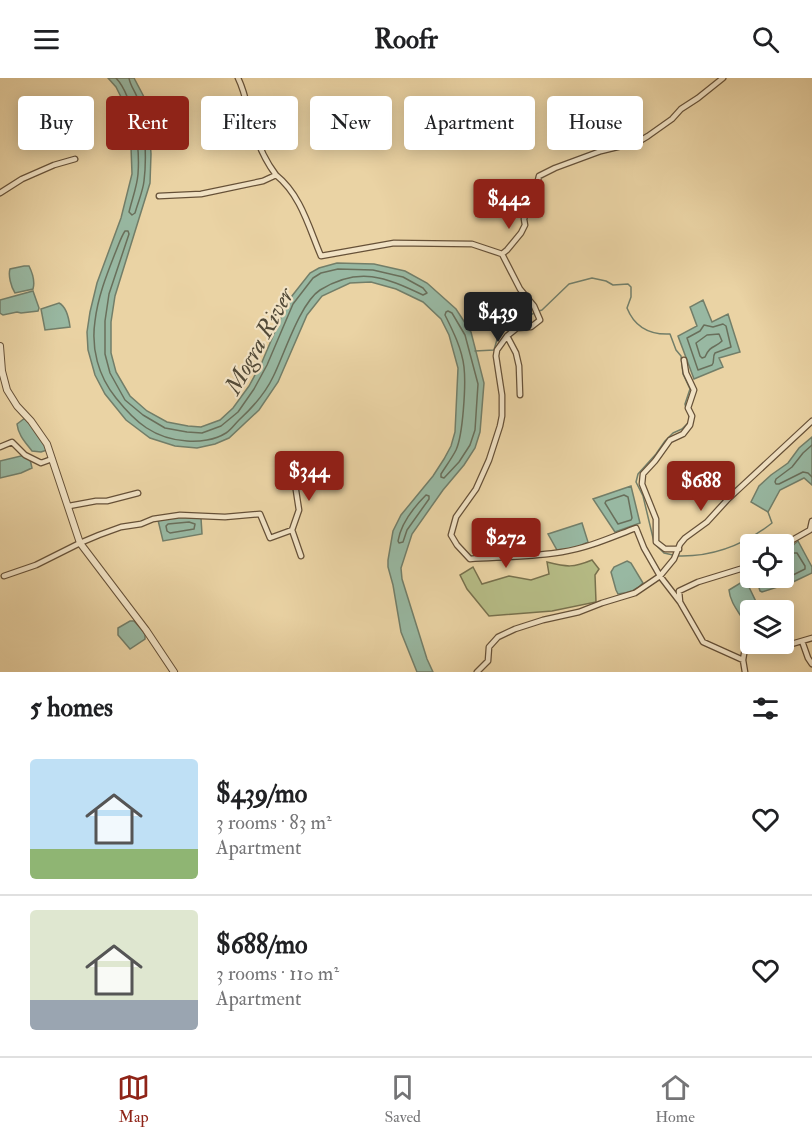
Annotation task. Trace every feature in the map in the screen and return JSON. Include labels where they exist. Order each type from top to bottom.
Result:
[{"type":"street","points":[[238,78],[253,130],[271,168],[298,201],[321,256],[394,243],[472,244],[502,254],[520,289],[534,306],[540,321],[531,327],[517,328],[507,336],[497,350],[502,395],[500,426],[489,460],[476,489],[456,517],[451,535],[457,545],[470,559],[520,557],[578,549],[636,528],[660,576],[680,602],[703,642],[743,660]]},
{"type":"street","points":[[502,254],[521,233],[525,225],[524,219],[534,197],[539,176],[601,151],[638,142],[672,119],[681,109],[723,78]]},
{"type":"street","points":[[0,193],[22,179],[54,165],[75,159]]},
{"type":"street","points":[[159,196],[201,194],[263,181],[276,175]]},
{"type":"street","points":[[507,336],[516,353],[519,366],[520,395]]},
{"type":"street","points":[[0,346],[2,371],[7,390],[47,444],[80,543],[146,630],[174,672]]},
{"type":"street","points":[[679,549],[665,549],[656,542],[656,519],[642,484],[642,474],[670,440],[683,434],[690,425],[692,416],[688,408],[694,390],[686,373],[684,360]]},
{"type":"street","points":[[477,672],[488,662],[489,647],[498,637],[543,620],[579,612],[635,593],[660,576],[674,559],[685,538],[706,522],[812,421]]},
{"type":"street","points":[[0,447],[12,442],[25,455],[41,462],[52,459]]},
{"type":"street","points":[[292,471],[299,510],[292,530],[301,556]]},
{"type":"street","points":[[69,506],[107,501],[138,493]]},
{"type":"street","points":[[4,576],[36,565],[80,543],[121,527],[133,526],[165,516],[225,517],[260,514],[270,538],[292,530]]},
{"type":"street","points":[[794,539],[810,530],[812,521]]},
{"type":"street","points":[[680,602],[679,591],[698,582],[740,569]]},
{"type":"street","points":[[794,643],[812,638]]},
{"type":"street","points":[[802,641],[812,664]]},
{"type":"street","points":[[744,654],[745,672]]},
{"type":"green space","points":[[592,560],[599,569],[595,575],[596,602],[552,611],[489,616],[467,589],[460,575],[473,567],[482,584],[509,576],[531,580],[549,574],[547,562],[570,566]]},
{"type":"water","points":[[108,78],[134,78],[143,96],[120,96]]},
{"type":"water","points":[[131,150],[151,150],[150,183],[115,296],[111,322],[111,353],[116,372],[130,396],[147,411],[167,422],[201,427],[220,420],[233,408],[249,386],[262,362],[288,301],[310,273],[319,268],[337,263],[374,264],[405,271],[427,283],[456,309],[471,332],[484,383],[480,432],[475,448],[464,465],[412,534],[401,568],[402,579],[433,672],[417,672],[401,632],[388,560],[393,531],[401,515],[433,476],[451,446],[455,432],[458,368],[449,335],[441,319],[423,302],[396,289],[371,282],[350,283],[322,296],[307,315],[278,382],[259,410],[229,438],[197,448],[175,446],[150,438],[126,420],[105,394],[95,375],[88,350],[87,332],[97,283],[121,218],[132,174]]},
{"type":"water","points":[[24,266],[30,268],[33,289],[15,293],[10,281],[10,269]]},
{"type":"water","points":[[33,291],[38,311],[3,315],[0,313],[0,300]]},
{"type":"water","points":[[703,300],[712,322],[728,314],[740,352],[719,358],[723,367],[694,379],[678,336],[697,326],[690,307]]},
{"type":"water","points":[[59,303],[66,310],[70,327],[45,330],[41,309]]},
{"type":"water","points":[[25,418],[40,436],[47,450],[32,451],[23,439],[17,424]]},
{"type":"water","points":[[812,437],[812,485],[804,478],[780,490],[768,512],[751,502],[759,486],[788,463],[799,448]]},
{"type":"water","points":[[25,455],[30,459],[32,468],[0,478],[0,461]]},
{"type":"water","points":[[631,486],[640,523],[615,532],[593,499]]},
{"type":"water","points":[[172,517],[201,518],[202,534],[163,541],[158,520]]},
{"type":"water","points":[[582,523],[588,542],[569,551],[557,550],[548,534]]},
{"type":"water","points":[[798,541],[812,567],[812,573],[794,582],[794,545]]},
{"type":"water","points":[[627,561],[631,563],[643,583],[635,590],[618,594],[611,572],[614,567]]},
{"type":"water","points":[[740,583],[740,588],[749,588],[755,600],[740,600],[740,614],[729,590]]},
{"type":"water","points":[[759,588],[774,588],[762,592]]},
{"type":"water","points":[[134,621],[143,631],[145,639],[130,649],[118,635],[118,628]]},
{"type":"waterway","points":[[539,311],[569,284],[592,278],[613,285],[628,284],[631,287],[631,297],[627,308],[634,321],[644,329],[670,334],[681,356],[683,374],[690,389],[685,404],[686,408]]},
{"type":"waterway","points":[[475,351],[494,350],[498,336],[534,313]]},
{"type":"waterway","points":[[654,542],[643,496],[636,482],[638,474],[665,441],[689,422],[689,415]]},
{"type":"waterway","points":[[678,556],[716,552],[750,538],[772,523],[768,512]]},
{"type":"waterway","points":[[657,546],[664,553],[673,555]]},
{"type":"water label","name":"Mogra River","points":[[259,341]]}]
